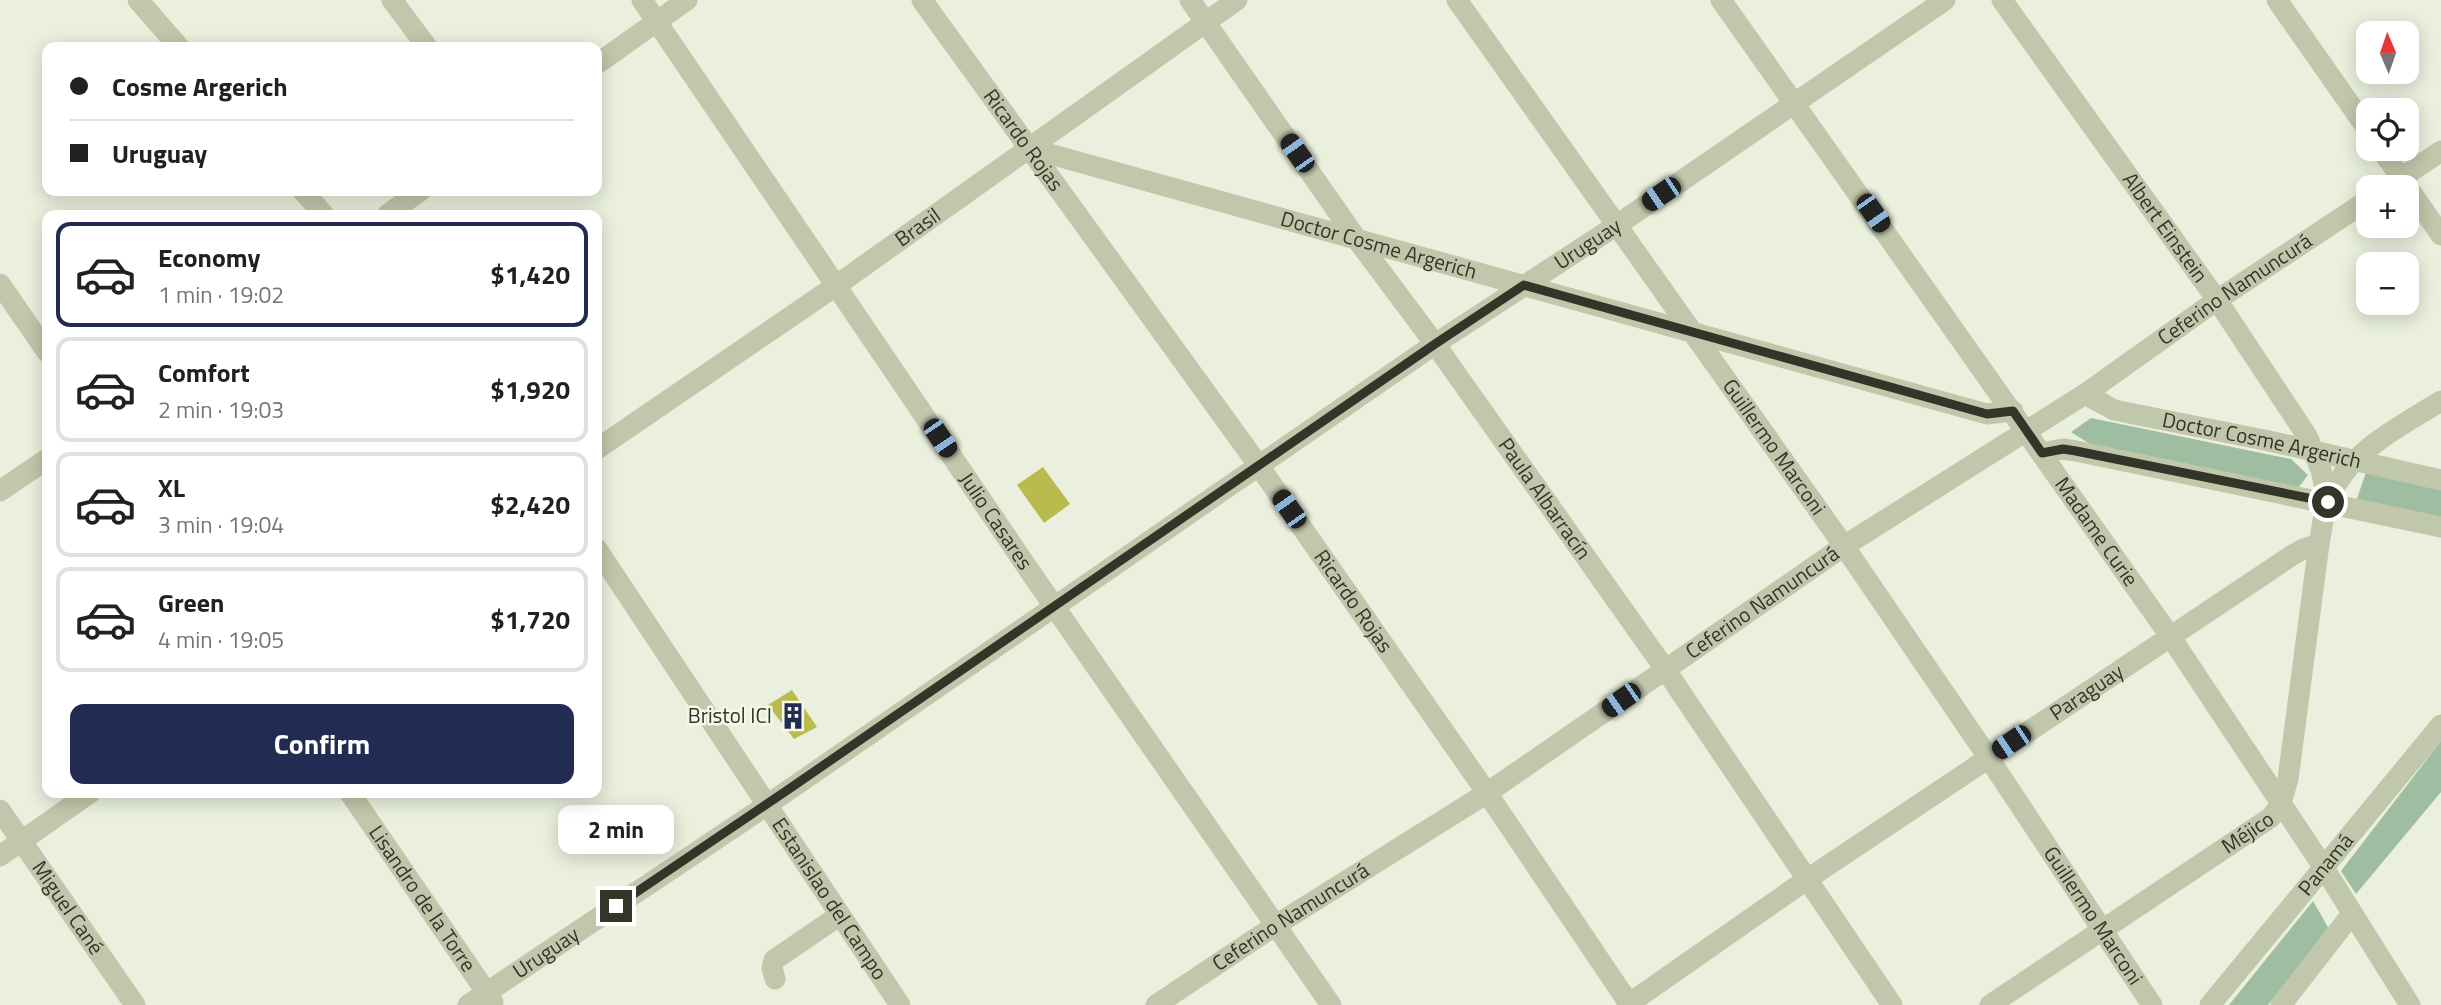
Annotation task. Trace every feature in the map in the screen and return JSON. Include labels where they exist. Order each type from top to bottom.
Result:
[{"type":"street","points":[[138,0],[175,42]]},
{"type":"street","points":[[392,0],[423,42]]},
{"type":"street","name":"Julio Casares","points":[[642,0],[1029,570],[1056,605],[1331,1005]]},
{"type":"street","points":[[602,60],[687,0]]},
{"type":"street","name":"Ricardo Rojas","points":[[922,0],[1259,466],[1487,793],[1629,1004]]},
{"type":"street","name":"Paula Albarracín","points":[[1190,0],[1358,241],[1435,344],[1665,669],[1809,878],[1892,1005]]},
{"type":"street","name":"Brasil","points":[[602,446],[837,285],[1237,0]]},
{"type":"street","name":"Guillermo Marconi","points":[[1457,0],[1844,546],[2152,1005]]},
{"type":"street","name":"Madame Curie","points":[[1721,0],[2170,636],[2410,1005]]},
{"type":"street","name":"Uruguay","points":[[483,1001],[1435,344],[1617,225],[1945,0]]},
{"type":"street","name":"Albert Einstein","points":[[2002,0],[2217,300],[2315,452],[2328,502]]},
{"type":"street","points":[[2277,0],[2356,113]]},
{"type":"street","name":"Doctor Cosme Argerich","points":[[1028,148],[1987,414],[2013,411]]},
{"type":"street","points":[[2406,175],[2441,151]]},
{"type":"street","points":[[307,196],[320,210]]},
{"type":"street","points":[[394,210],[413,196]]},
{"type":"street","name":"Ceferino Namuncurá","points":[[1156,1005],[1276,925],[1487,793],[1844,546],[2028,432],[2217,300],[2356,209]]},
{"type":"street","points":[[2419,210],[2441,234]]},
{"type":"street","points":[[0,284],[42,345]]},
{"type":"street","name":"Doctor Cosme Argerich","points":[[2085,394],[2114,410],[2441,480]]},
{"type":"street","points":[[2319,544],[2328,502],[2343,472],[2369,446],[2441,401]]},
{"type":"street","points":[[2042,453],[2063,449],[2076,451],[2441,527]]},
{"type":"street","points":[[0,491],[42,462]]},
{"type":"street","name":"Paraguay","points":[[1629,1004],[1988,757],[2291,556],[2319,544]]},
{"type":"street","name":"Méjico","points":[[1990,1005],[2270,818],[2280,806],[2288,779],[2319,544]]},
{"type":"street","name":"Estanislao del Campo","points":[[602,556],[900,1005]]},
{"type":"street","name":"Panamá","points":[[2210,1005],[2441,725]]},
{"type":"street","points":[[0,856],[83,798]]},
{"type":"street","name":"Lisandro de la Torre","points":[[353,798],[483,1001]]},
{"type":"street","name":"Miguel Cané","points":[[0,810],[135,1005]]},
{"type":"street","points":[[775,979],[772,968],[774,960],[840,915]]},
{"type":"street","points":[[2281,1005],[2351,915]]},
{"type":"green space","points":[[2091,418],[2291,459],[2308,475],[2298,488],[2096,448],[2071,432]]},
{"type":"green space","points":[[2366,472],[2441,487],[2441,517],[2357,499]]},
{"type":"green space","points":[[2441,741],[2441,792],[2356,894],[2341,871]]},
{"type":"green space","points":[[2313,901],[2329,929],[2268,1005],[2229,1005]]},
{"type":"building","points":[[1043,467],[1070,504],[1044,523],[1017,485]]},
{"type":"building","name":"Bristol ICI","points":[[792,690],[817,727],[794,739],[768,705]]},
{"type":"place","name":"Bristol ICI","points":[[793,716]]},
{"type":"route","points":[[616,906],[1524,285],[1987,414],[2013,411],[2042,453],[2063,449],[2076,451],[2328,502]]}]
